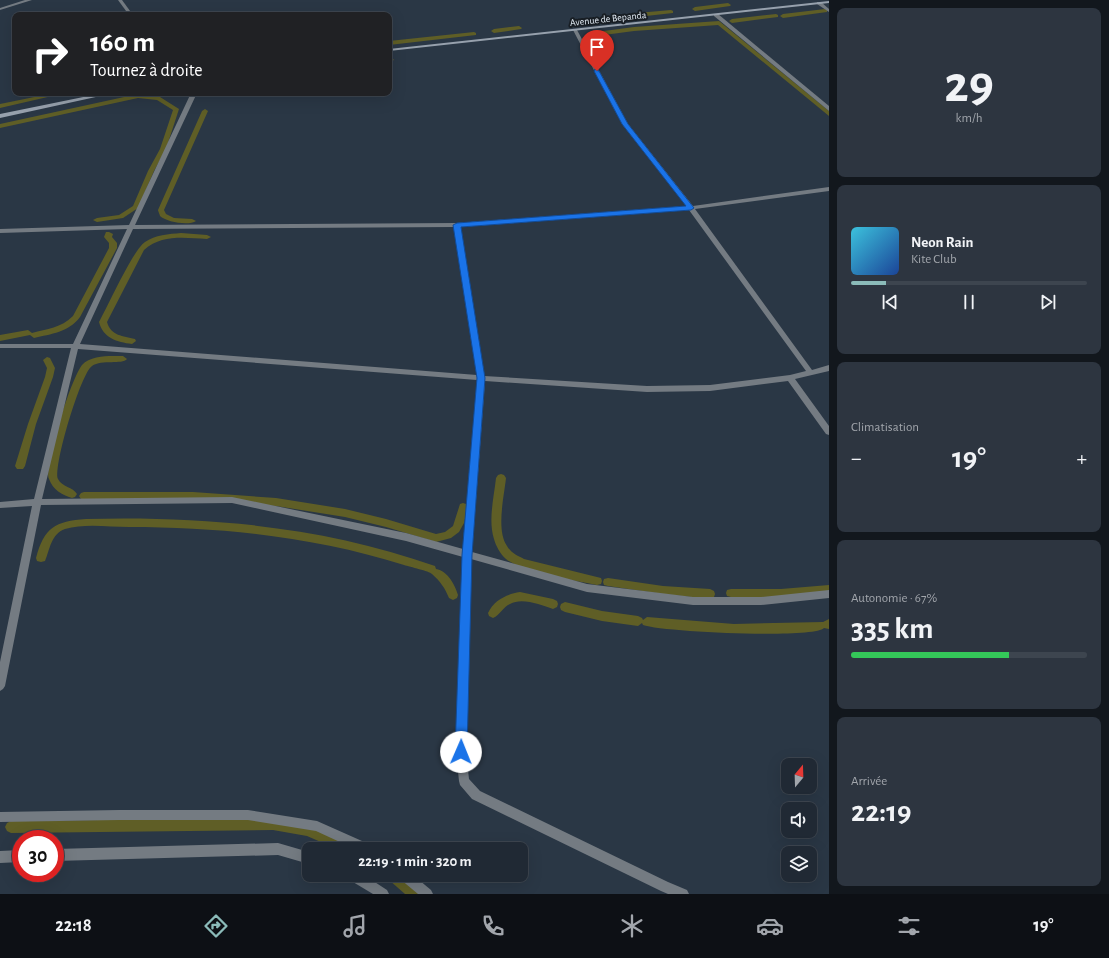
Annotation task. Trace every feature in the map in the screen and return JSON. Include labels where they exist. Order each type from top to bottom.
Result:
[{"type":"main road","name":"Avenue de Bepanda","points":[[392,50],[829,2]]},
{"type":"main road","points":[[0,116],[97,96]]},
{"type":"street","points":[[0,9],[30,0]]},
{"type":"street","points":[[120,0],[129,12]]},
{"type":"street","points":[[819,3],[829,11]]},
{"type":"street","points":[[716,15],[829,109]]},
{"type":"street","points":[[575,30],[625,124],[691,208],[810,372]]},
{"type":"street","points":[[0,686],[37,502],[75,346],[193,96]]},
{"type":"street","points":[[0,231],[130,228],[457,225],[691,208],[829,189]]},
{"type":"street","points":[[457,225],[481,378],[467,555],[461,733],[464,781],[476,795],[665,887],[683,894]]},
{"type":"street","points":[[0,346],[75,346],[481,378],[647,389],[710,388],[790,378],[829,368]]},
{"type":"street","points":[[790,378],[829,432]]},
{"type":"street","points":[[0,505],[37,502],[232,500],[406,537],[587,588],[693,600],[761,601],[829,594]]},
{"type":"street","points":[[0,817],[248,815],[317,826],[352,842]]},
{"type":"street","points":[[64,855],[278,849],[302,856]]},
{"type":"street","points":[[0,856],[12,856]]},
{"type":"street","points":[[365,882],[383,894]]},
{"type":"street","points":[[412,882],[427,894]]},
{"type":"waterway","points":[[695,9],[728,5]]},
{"type":"waterway","points":[[783,16],[825,11]]},
{"type":"waterway","points":[[637,15],[671,12]]},
{"type":"waterway","points":[[732,21],[776,16]]},
{"type":"waterway","points":[[589,35],[634,29],[719,23],[829,114]]},
{"type":"waterway","points":[[494,31],[519,28]]},
{"type":"waterway","points":[[392,43],[474,34]]},
{"type":"waterway","points":[[0,106],[48,96]]},
{"type":"waterway","points":[[0,126],[138,96],[158,98],[176,109],[163,149],[151,171],[136,207],[121,217],[97,220]]},
{"type":"waterway","points":[[192,221],[173,220],[163,215],[161,210],[205,111]]},
{"type":"waterway","points":[[34,335],[62,328],[76,317],[113,248],[113,243],[108,237],[109,234]]},
{"type":"waterway","points":[[132,341],[123,340],[110,334],[104,327],[103,322],[141,249],[155,239],[163,237],[207,237]]},
{"type":"waterway","points":[[0,338],[28,333]]},
{"type":"waterway","points":[[72,494],[63,490],[55,483],[53,468],[60,438],[76,387],[85,367],[93,361],[113,358],[123,359]]},
{"type":"waterway","points":[[20,466],[32,424],[49,377],[51,368],[47,360]]},
{"type":"waterway","points":[[501,478],[497,527],[503,548],[510,557],[522,563],[597,581]]},
{"type":"waterway","points":[[84,496],[193,496],[276,502],[345,513],[386,523],[436,538],[448,535],[456,529],[463,507]]},
{"type":"waterway","points":[[41,558],[50,535],[62,526],[86,523],[165,523],[242,528],[319,539],[394,557],[431,569]]},
{"type":"waterway","points":[[437,573],[447,582],[453,595]]},
{"type":"waterway","points":[[608,582],[663,590],[710,594]]},
{"type":"waterway","points":[[731,593],[781,593],[829,589]]},
{"type":"waterway","points":[[493,613],[499,605],[506,600],[513,598],[528,598],[553,604]]},
{"type":"waterway","points":[[565,607],[602,616],[638,621]]},
{"type":"waterway","points":[[647,622],[690,626],[755,629],[820,626]]},
{"type":"waterway","points":[[11,827],[273,824],[307,830],[335,842]]},
{"type":"waterway","points":[[401,882],[414,894]]},
{"type":"route","points":[[461,752],[467,555],[481,378],[457,225],[691,208],[625,124],[597,71]]}]
